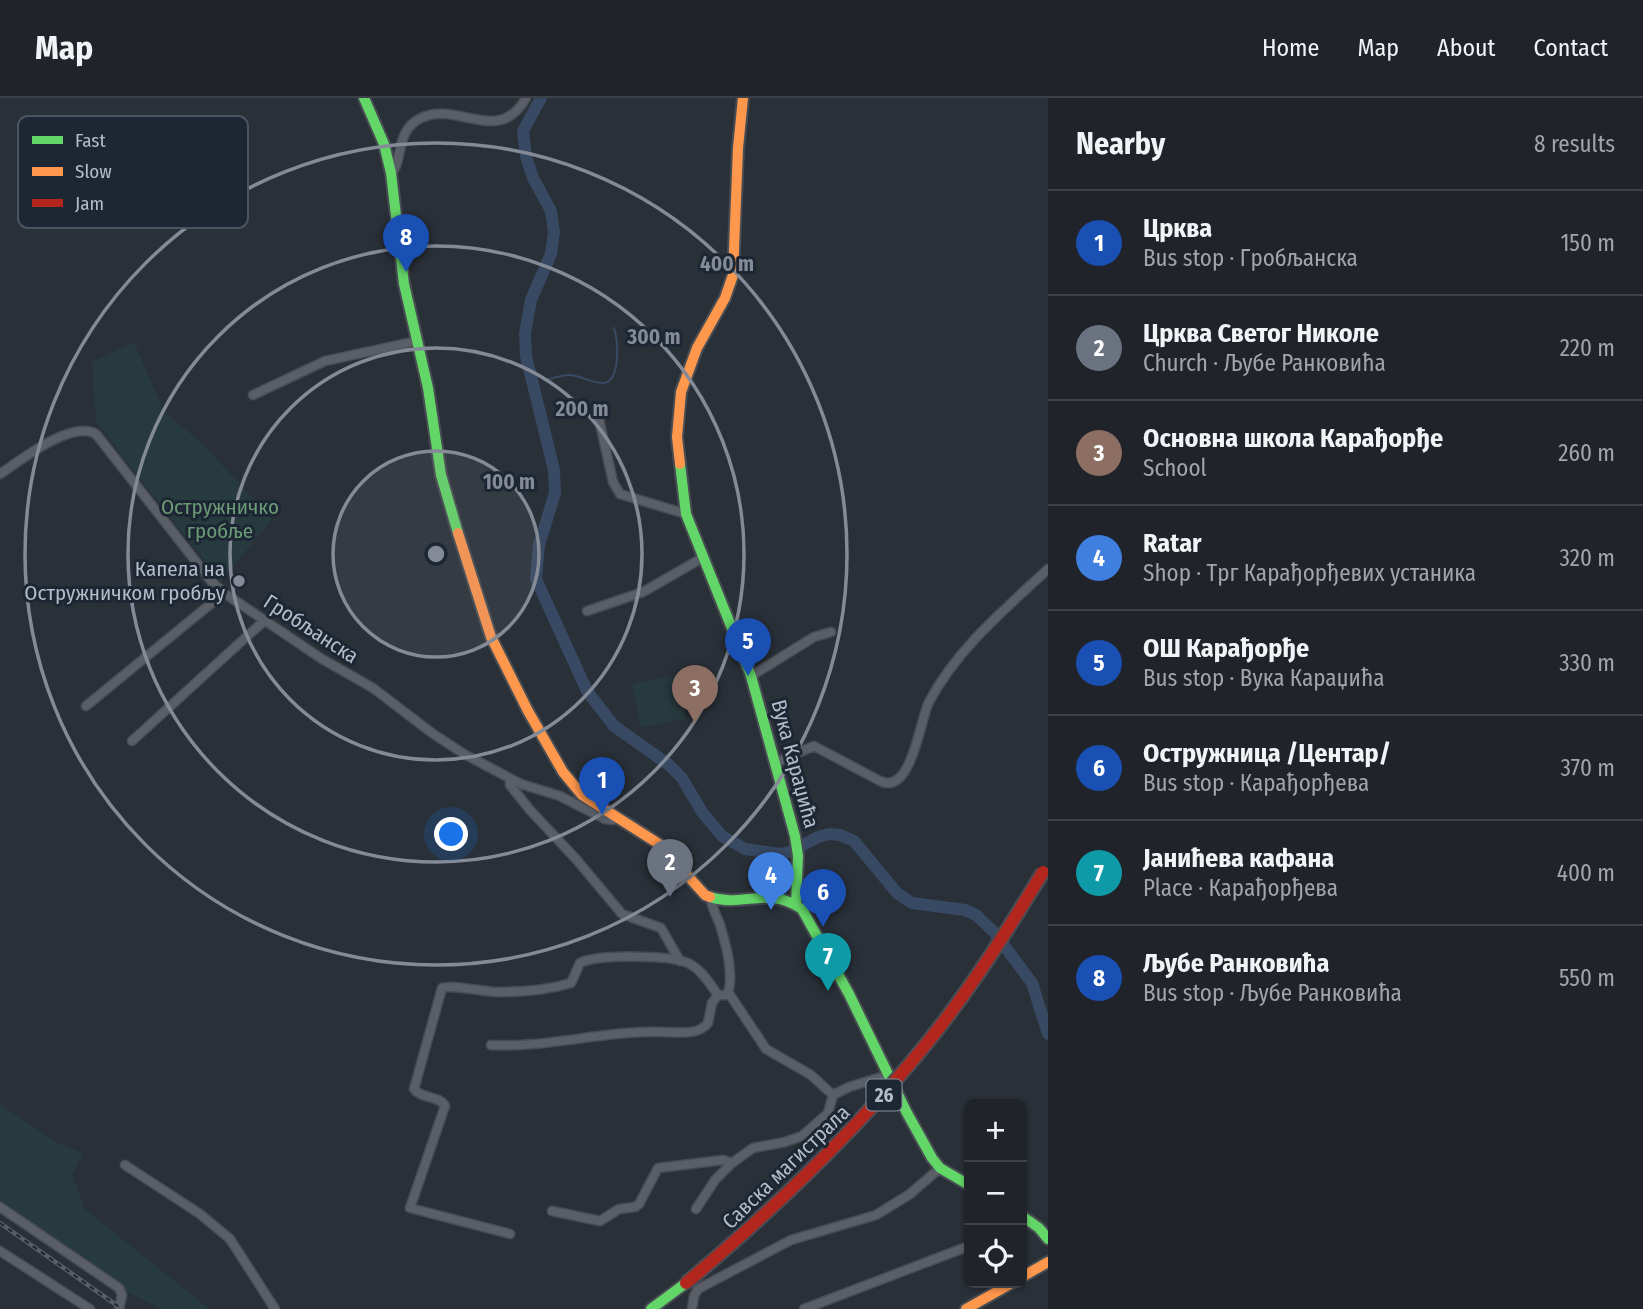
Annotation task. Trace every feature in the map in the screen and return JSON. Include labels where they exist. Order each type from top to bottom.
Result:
[{"type":"street","points":[[364,98],[384,144],[391,173],[404,284],[428,388],[441,475],[468,567],[499,656],[528,711],[569,780],[590,802],[659,844],[699,890],[711,898],[723,901],[763,896],[796,904],[807,916],[918,1134],[940,1168],[964,1182]]},
{"type":"street","points":[[391,173],[395,170],[400,142],[409,128],[422,117],[444,114],[475,120],[500,120],[514,115],[526,98]]},
{"type":"street","name":"Вука Караџића","points":[[743,98],[738,148],[733,275],[725,298],[696,348],[681,392],[677,437],[686,514],[751,676],[794,835],[798,856],[796,904]]},
{"type":"street","points":[[253,396],[325,361],[417,341]]},
{"type":"street","points":[[598,415],[613,482],[621,494],[686,514]]},
{"type":"street","name":"Гробљанска","points":[[0,474],[54,439],[90,430],[100,438],[212,582],[224,593],[322,659],[389,699],[432,733],[510,779],[560,796],[605,819],[616,818]]},
{"type":"street","points":[[587,611],[643,592],[702,558]]},
{"type":"street","points":[[775,763],[814,746],[885,783],[893,782],[912,758],[930,700],[962,653],[1048,569]]},
{"type":"street","points":[[86,706],[224,593]]},
{"type":"street","points":[[132,741],[265,620]]},
{"type":"street","points":[[751,676],[814,637],[831,632]]},
{"type":"street","points":[[510,779],[512,789],[622,914],[661,928],[680,961]]},
{"type":"street","name":"Савска магистрала","points":[[651,1309],[686,1283],[796,1188],[886,1094],[970,989],[1045,867]]},
{"type":"street","points":[[711,898],[725,947],[730,981],[728,994],[766,1049],[811,1075],[833,1095]]},
{"type":"street","points":[[510,1234],[410,1208],[444,1106],[441,1101],[418,1093],[414,1088],[444,986],[478,991],[523,992],[571,983],[580,963],[592,959],[641,957],[680,961],[696,969],[718,995]]},
{"type":"street","points":[[491,1045],[530,1045],[617,1032],[697,1031],[708,1023],[712,1003],[718,995],[728,994]]},
{"type":"street","points":[[696,1209],[715,1180],[753,1148],[802,1136],[828,1113],[833,1095],[888,1075]]},
{"type":"street","points":[[552,1212],[600,1221],[619,1209],[633,1208],[639,1204],[657,1168],[723,1160],[732,1163]]},
{"type":"street","points":[[125,1165],[189,1207],[224,1234],[236,1247],[275,1309]]},
{"type":"street","points":[[692,1309],[698,1289],[802,1236],[876,1215],[910,1194],[940,1168]]},
{"type":"street","points":[[0,1207],[119,1288],[122,1294],[119,1309]]},
{"type":"street","points":[[1027,1222],[1039,1228],[1048,1239]]},
{"type":"street","points":[[804,1309],[964,1248]]},
{"type":"street","points":[[0,1251],[90,1309]]},
{"type":"street","points":[[1027,1275],[1048,1262]]},
{"type":"street","points":[[966,1309],[1004,1288]]},
{"type":"green space","name":"Остружничко гробље","points":[[134,342],[165,413],[201,442],[272,519],[221,582],[96,422],[92,362]]},
{"type":"green space","points":[[677,675],[686,719],[641,727],[632,684]]},
{"type":"green space","points":[[0,1104],[59,1144],[83,1153],[72,1175],[85,1209],[210,1309],[162,1309],[129,1293],[0,1202]]},
{"type":"waterway","points":[[541,98],[523,131],[526,156],[533,178],[551,211],[554,232],[551,254],[531,300],[525,333],[526,356],[554,470],[555,493],[539,545],[536,579],[587,691],[614,726],[669,765],[682,778],[702,812],[722,836],[745,849],[780,854],[790,852],[818,837],[840,835],[854,841],[897,893],[912,903],[965,910],[976,915],[994,932],[1032,983],[1048,1034]]},
{"type":"waterway","points":[[544,380],[568,375],[600,383],[609,380],[617,359],[614,328]]},
{"type":"railway","points":[[0,1223],[122,1309]]},
{"type":"traffic: fast","points":[[364,98],[384,144],[391,173],[404,284],[428,388],[441,475],[458,533]]},
{"type":"traffic: fast","points":[[680,464],[686,514],[751,676],[795,836],[798,856],[796,904]]},
{"type":"traffic: fast","points":[[710,897],[722,900],[778,899],[802,909],[849,994],[932,1158],[940,1168],[964,1182]]},
{"type":"traffic: fast","points":[[1027,1220],[1048,1239]]},
{"type":"traffic: fast","points":[[651,1309],[686,1283]]},
{"type":"traffic: slow","points":[[680,464],[677,437],[681,392],[697,348],[725,298],[733,275],[738,148],[743,98]]},
{"type":"traffic: slow","points":[[458,533],[491,637],[528,711],[563,772],[582,795],[659,844],[705,895],[710,897]]},
{"type":"traffic: slow","points":[[1027,1274],[1048,1262]]},
{"type":"traffic: slow","points":[[966,1309],[1003,1288]]},
{"type":"traffic: jam","points":[[686,1283],[812,1169],[900,1076],[973,981],[1043,872]]},
{"type":"place","name":"Љубе Ранковића","points":[[406,272]]},
{"type":"place","name":"Капела на Остружничком гробљу","points":[[239,581]]},
{"type":"place","name":"ОШ Карађорђе","points":[[748,676]]},
{"type":"place","name":"Основна школа Карађорђе","points":[[695,723]]},
{"type":"place","name":"Црква","points":[[602,815]]},
{"type":"place","name":"Црква Светог Николе","points":[[670,897]]},
{"type":"place","name":"Ratar","points":[[771,910]]},
{"type":"place","name":"Остружница /Центар/","points":[[823,927]]},
{"type":"place","name":"Јанићева кафана","points":[[828,991]]}]
